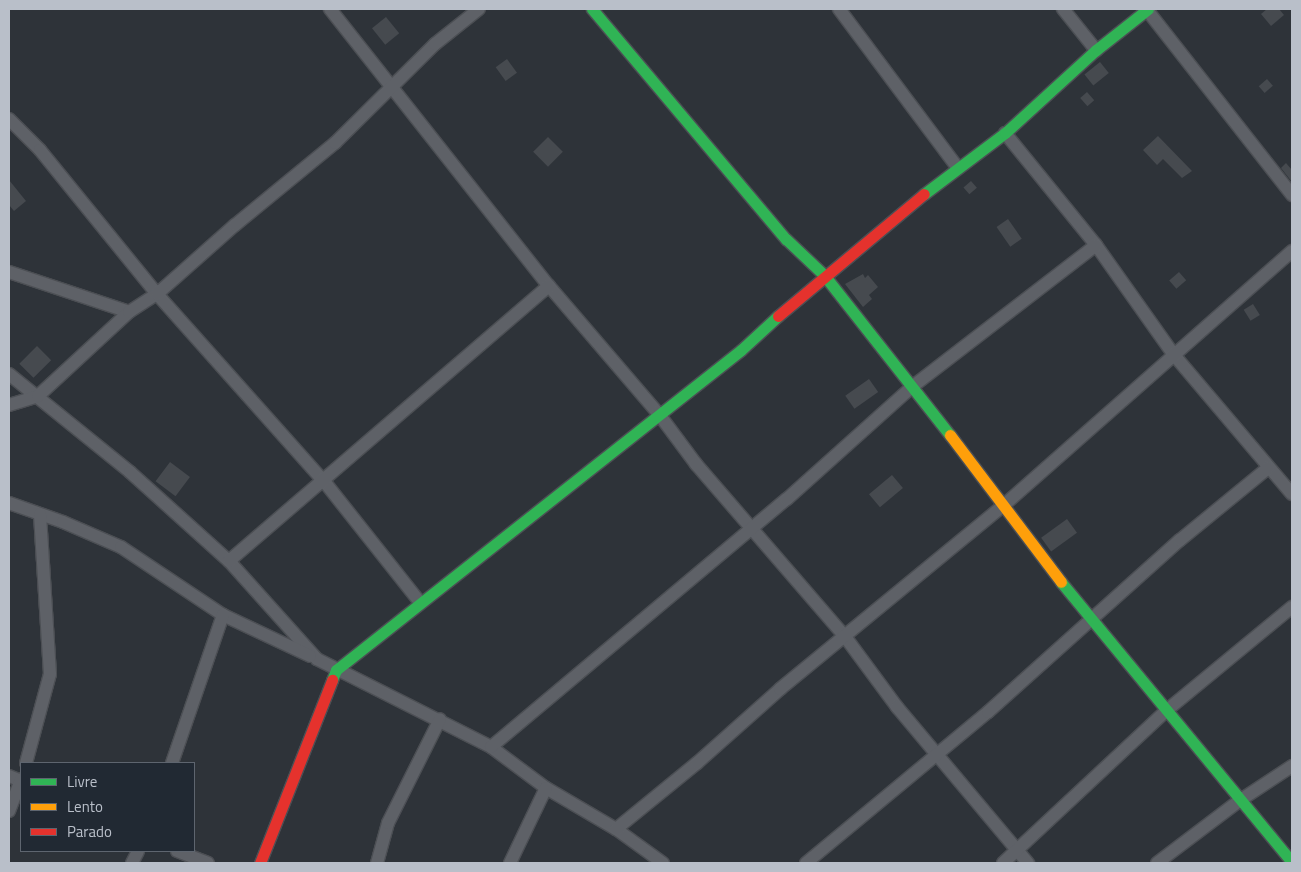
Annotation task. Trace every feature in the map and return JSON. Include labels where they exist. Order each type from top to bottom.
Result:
[{"type":"street","points":[[330,9],[549,286],[658,413],[696,464],[846,638],[897,707],[1028,863]]},
{"type":"street","points":[[9,405],[38,396],[129,312],[157,294],[235,225],[335,143],[393,90],[435,44],[479,9]]},
{"type":"street","points":[[592,9],[786,239],[824,275],[913,386],[1090,620],[1167,710],[1239,801],[1292,862]]},
{"type":"street","points":[[839,9],[956,167]]},
{"type":"street","points":[[1063,9],[1096,50]]},
{"type":"street","points":[[260,863],[336,670],[419,601],[741,350],[824,275],[956,167],[1005,133],[1096,50],[1147,9],[1292,195]]},
{"type":"street","points":[[9,119],[40,150],[157,294],[323,480],[419,601]]},
{"type":"street","points":[[1005,133],[1096,245],[1174,355],[1292,494]]},
{"type":"street","points":[[491,747],[752,528],[913,386],[1096,245]]},
{"type":"street","points":[[616,829],[697,763],[780,689],[846,638],[1004,505],[1292,251]]},
{"type":"street","points":[[9,272],[129,312]]},
{"type":"street","points":[[229,561],[549,286]]},
{"type":"street","points":[[9,374],[130,472],[229,561],[317,659]]},
{"type":"street","points":[[806,863],[988,712],[1090,620],[1268,468]]},
{"type":"street","points":[[9,503],[121,547],[223,615],[317,659],[491,747],[546,788],[616,829],[658,861]]},
{"type":"street","points":[[26,762],[50,674],[40,514]]},
{"type":"street","points":[[1003,863],[1167,710],[1292,607]]},
{"type":"street","points":[[172,762],[223,615]]},
{"type":"street","points":[[378,863],[388,823],[440,720]]},
{"type":"street","points":[[1157,863],[1239,801],[1292,766]]},
{"type":"street","points":[[9,811],[20,783]]},
{"type":"street","points":[[510,863],[546,788]]},
{"type":"street","points":[[180,852],[208,863]]},
{"type":"building","points":[[1267,9],[1279,9],[1284,15],[1271,26],[1261,14]]},
{"type":"building","points":[[386,17],[399,33],[385,45],[372,28]]},
{"type":"building","points":[[507,59],[517,73],[506,81],[496,67]]},
{"type":"building","points":[[1100,62],[1109,73],[1093,85],[1084,75]]},
{"type":"building","points":[[1267,79],[1273,86],[1265,93],[1259,86]]},
{"type":"building","points":[[1087,92],[1094,100],[1087,106],[1080,98]]},
{"type":"building","points":[[1158,136],[1192,171],[1182,178],[1163,159],[1157,165],[1143,150]]},
{"type":"building","points":[[548,137],[563,152],[548,167],[533,152]]},
{"type":"building","points":[[1286,163],[1292,170],[1292,182],[1281,168]]},
{"type":"building","points":[[9,180],[26,201],[14,211],[9,205]]},
{"type":"building","points":[[971,181],[977,188],[969,194],[963,188]]},
{"type":"building","points":[[1008,219],[1022,239],[1010,247],[997,227]]},
{"type":"building","points":[[1179,272],[1186,280],[1176,289],[1169,281]]},
{"type":"building","points":[[863,274],[865,278],[868,275],[878,287],[869,295],[872,299],[863,307],[845,284]]},
{"type":"building","points":[[1253,304],[1260,315],[1251,321],[1244,310]]},
{"type":"building","points":[[37,346],[51,360],[33,378],[19,364]]},
{"type":"building","points":[[869,379],[878,392],[854,409],[845,396]]},
{"type":"building","points":[[170,462],[190,477],[176,496],[156,481]]},
{"type":"building","points":[[892,475],[903,488],[880,507],[869,494]]},
{"type":"building","points":[[1067,519],[1077,533],[1051,552],[1041,538]]},
{"type":"traffic: fast","points":[[592,9],[786,239],[824,275],[950,435]]},
{"type":"traffic: fast","points":[[924,194],[1005,133],[1096,50],[1148,9]]},
{"type":"traffic: fast","points":[[332,680],[336,670],[741,350],[778,316]]},
{"type":"traffic: fast","points":[[1061,582],[1292,862]]},
{"type":"traffic: slow","points":[[950,435],[1061,582]]},
{"type":"traffic: jam","points":[[778,316],[924,194]]},
{"type":"traffic: jam","points":[[260,863],[332,680]]}]
